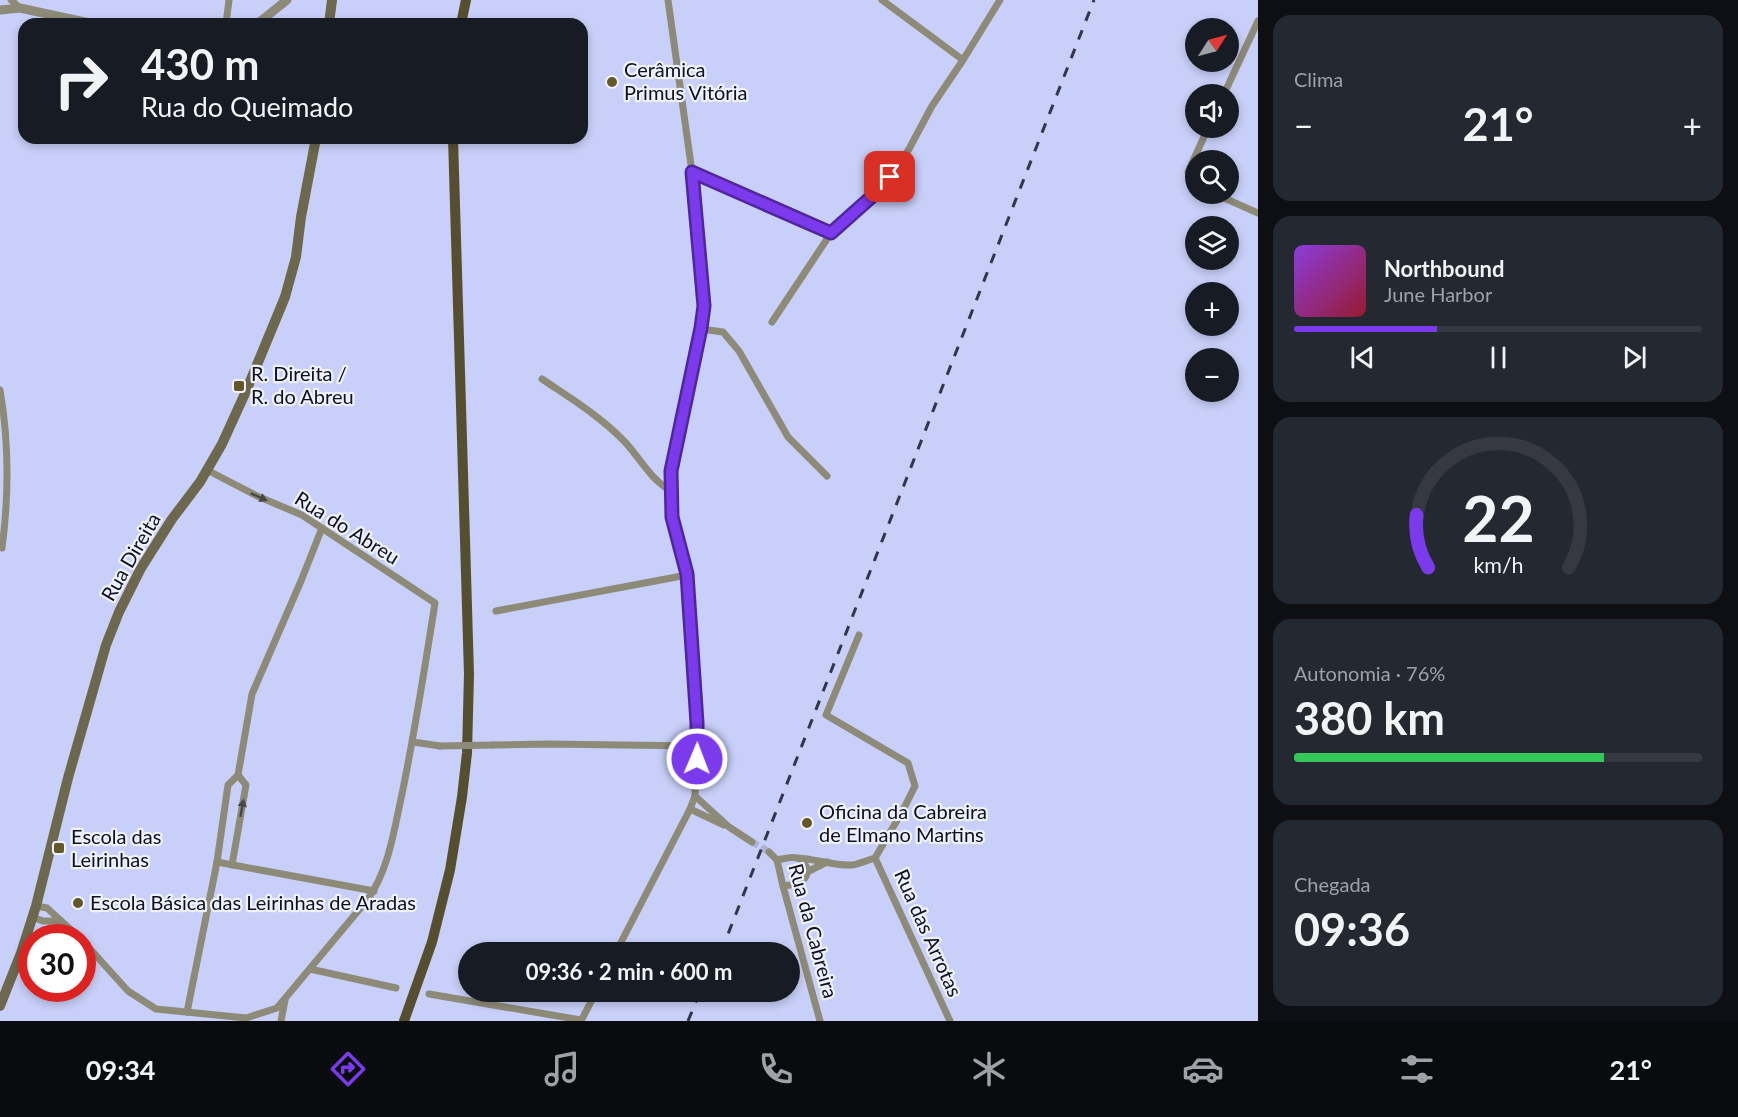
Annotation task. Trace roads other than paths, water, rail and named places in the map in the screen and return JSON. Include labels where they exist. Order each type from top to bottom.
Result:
[{"type":"main road","points":[[330,18],[332,0]]},
{"type":"main road","points":[[462,18],[466,0]]},
{"type":"main road","name":"Rua Direita","points":[[0,1006],[21,953],[36,906],[68,778],[106,645],[119,612],[141,568],[172,519],[200,482],[222,444],[285,297],[296,257],[315,144]]},
{"type":"main road","points":[[404,1021],[432,942],[450,870],[467,753],[469,674],[453,144]]},
{"type":"street","points":[[11,0],[20,8]]},
{"type":"street","points":[[227,18],[229,0]]},
{"type":"street","points":[[264,18],[287,0]]},
{"type":"street","points":[[621,942],[690,809],[695,796],[698,746],[687,574],[672,517],[671,471],[704,306],[692,172],[668,0]]},
{"type":"street","points":[[882,0],[963,60]]},
{"type":"street","points":[[772,322],[831,233],[877,192],[902,162],[932,106],[1000,0]]},
{"type":"street","points":[[0,10],[20,8],[66,18]]},
{"type":"street","points":[[1229,84],[1258,21]]},
{"type":"street","points":[[692,172],[831,233]]},
{"type":"street","points":[[1238,204],[1258,213]]},
{"type":"street","points":[[701,328],[723,332],[739,351],[788,438],[827,476]]},
{"type":"street","points":[[542,379],[586,409],[620,438],[658,483],[671,491]]},
{"type":"street","points":[[0,390],[5,422],[7,482],[7,513],[2,548]]},
{"type":"street","name":"Rua do Abreu","points":[[207,470],[257,496],[302,514],[435,603],[413,742]]},
{"type":"street","points":[[187,1012],[217,862],[228,785],[238,776],[252,694],[322,528]]},
{"type":"street","points":[[496,611],[687,574]]},
{"type":"street","points":[[777,860],[792,857],[852,865],[875,858],[915,786],[908,763],[826,714],[859,635]]},
{"type":"street","points":[[96,956],[128,991],[156,1009],[246,1018],[277,1008],[374,891],[389,853],[413,742],[440,746],[548,744],[698,746]]},
{"type":"street","points":[[232,865],[246,785],[238,776]]},
{"type":"street","points":[[695,796],[729,827]]},
{"type":"street","points":[[690,809],[729,827],[752,842]]},
{"type":"street","name":"Rua da Cabreira","points":[[770,852],[777,860],[820,1021]]},
{"type":"street","points":[[783,886],[801,882],[805,878],[807,866],[798,858]]},
{"type":"street","name":"Rua das Arrotas","points":[[875,858],[950,1021]]},
{"type":"street","points":[[217,862],[374,891]]},
{"type":"street","points":[[807,872],[827,862]]},
{"type":"street","points":[[36,906],[46,908],[64,924]]},
{"type":"street","points":[[32,917],[43,921],[61,921]]},
{"type":"street","points":[[310,969],[396,988]]},
{"type":"street","points":[[429,994],[581,1020],[591,1002]]},
{"type":"street","points":[[280,1021],[287,996]]},
{"type":"tunnel","points":[[752,842],[769,852]]},
{"type":"railway","points":[[725,942],[1094,0]]},
{"type":"railway","points":[[688,1021],[696,1002]]},
{"type":"place","name":"Cerâmica Primus Vitória","points":[[612,82]]},
{"type":"place","name":"R. Direita / R. do Abreu","points":[[239,386]]},
{"type":"place","name":"Oficina da Cabreira de Elmano Martins","points":[[807,823]]},
{"type":"place","name":"Escola das Leirinhas","points":[[59,848]]},
{"type":"place","name":"Escola Básica das Leirinhas de Aradas","points":[[78,903]]}]
